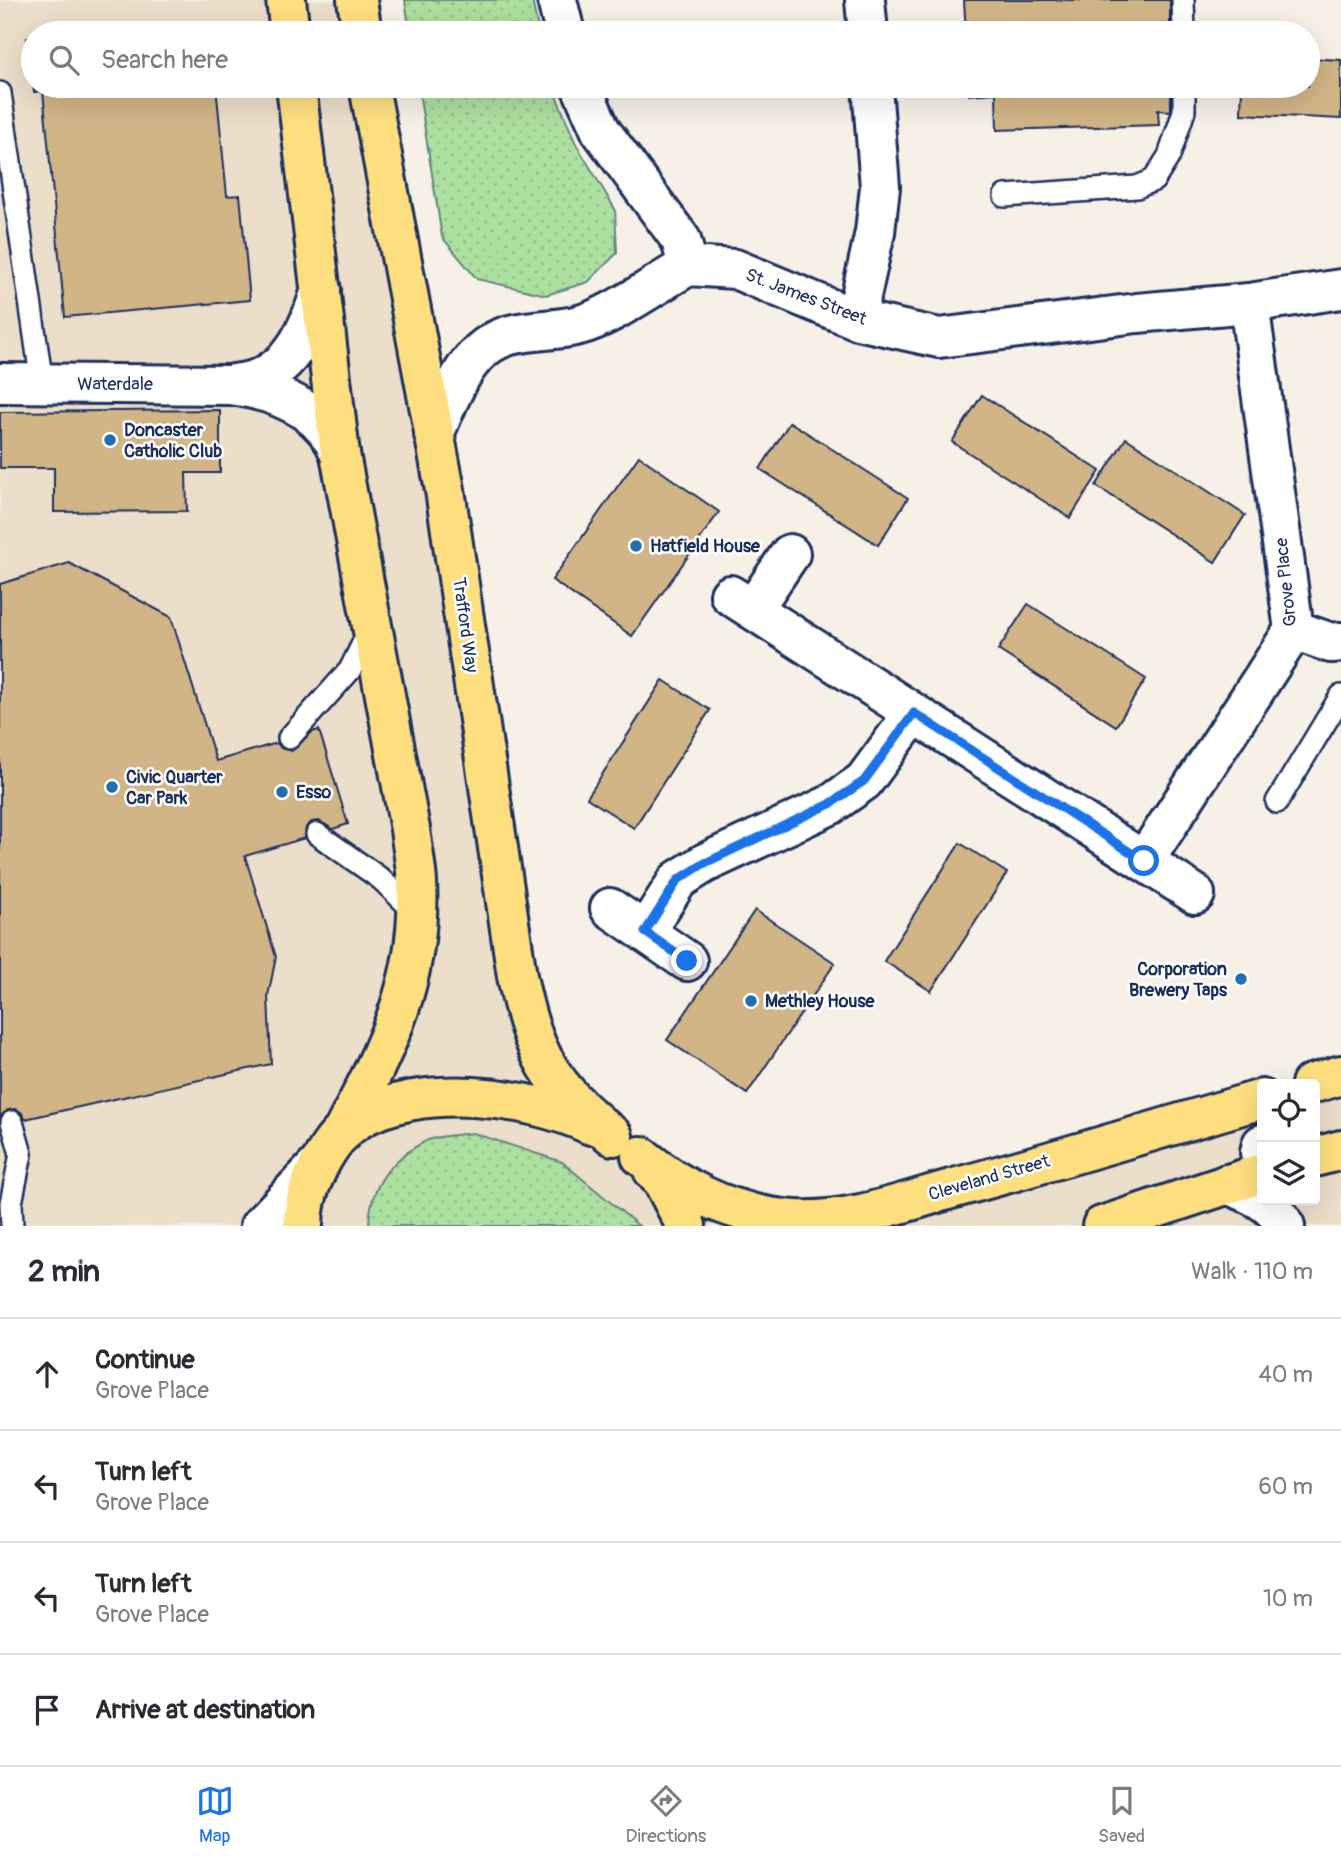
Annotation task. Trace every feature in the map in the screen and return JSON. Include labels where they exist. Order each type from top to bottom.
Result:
[{"type":"highway","points":[[286,0],[289,21]]},
{"type":"highway","points":[[357,0],[360,21]]},
{"type":"highway","points":[[297,98],[340,454],[410,829],[417,882],[414,952],[402,1005],[379,1061],[342,1133],[319,1164],[306,1196],[303,1226]]},
{"type":"highway","name":"Trafford Way","points":[[371,98],[445,490],[517,976],[526,1018],[548,1070],[568,1095],[627,1146]]},
{"type":"highway","points":[[1320,1082],[1341,1076]]},
{"type":"highway","points":[[342,1133],[364,1117],[399,1103],[428,1098],[467,1098],[544,1106],[578,1118],[627,1146],[663,1182],[686,1226]]},
{"type":"highway","name":"Cleveland Street","points":[[627,1146],[686,1188],[737,1209],[796,1220],[831,1219],[998,1177],[1257,1100]]},
{"type":"highway","points":[[1320,1156],[1341,1150]]},
{"type":"highway","points":[[1102,1226],[1245,1178]]},
{"type":"street","points":[[557,0],[562,21]]},
{"type":"street","points":[[865,0],[867,21]]},
{"type":"street","points":[[434,434],[461,375],[484,347],[508,336],[580,325],[621,306],[688,265],[681,240],[601,131],[586,98]]},
{"type":"street","points":[[856,319],[875,232],[880,187],[873,98]]},
{"type":"street","name":"St. James Street","points":[[688,265],[735,270],[856,319],[939,338],[1137,313],[1249,303],[1341,289]]},
{"type":"street","name":"Waterdale","points":[[230,385],[256,379],[273,371],[285,359],[311,323],[321,290]]},
{"type":"street","name":"Grove Place","points":[[1144,861],[1294,630],[1249,303]]},
{"type":"street","name":"Waterdale","points":[[0,383],[230,385],[268,392],[298,405],[324,428],[336,442],[340,454]]},
{"type":"street","points":[[790,554],[741,602],[1195,894]]},
{"type":"street","points":[[1294,630],[1338,648]]},
{"type":"street","points":[[645,932],[678,880],[705,863],[830,804],[864,781],[914,713]]},
{"type":"street","points":[[610,908],[687,961]]},
{"type":"street","points":[[260,1226],[319,1164]]},
{"type":"street","points":[[1245,1178],[1258,1196],[1281,1215]]},
{"type":"lane","points":[[1184,0],[1184,21]]},
{"type":"lane","points":[[0,93],[42,384]]},
{"type":"lane","points":[[1005,196],[1138,187],[1154,180],[1169,156],[1184,111],[1184,98]]},
{"type":"lane","points":[[289,738],[350,670],[372,625]]},
{"type":"lane","points":[[1277,802],[1341,695]]},
{"type":"lane","points":[[317,834],[381,879],[416,914]]},
{"type":"lane","points":[[12,1122],[21,1154],[5,1208],[12,1226]]},
{"type":"shaded area","points":[[0,0],[357,0],[360,21],[21,21],[21,98],[371,98],[517,976],[599,1124],[796,1220],[1257,1100],[1257,1205],[1320,1205],[1320,1082],[1341,1075],[1341,1226],[0,1226]]},
{"type":"green space","points":[[405,0],[532,0],[536,21],[408,21]]},
{"type":"green space","points":[[420,98],[557,98],[576,144],[615,209],[617,253],[588,282],[546,295],[477,279],[442,237]]},
{"type":"green space","points":[[473,1133],[562,1162],[639,1226],[369,1226],[373,1199],[391,1166],[412,1149],[429,1140]]},
{"type":"building","points":[[964,0],[1170,0],[1170,21],[965,21]]},
{"type":"building","points":[[1320,59],[1341,60],[1341,119],[1241,114],[1242,98],[1320,98]]},
{"type":"building","points":[[44,98],[217,98],[227,196],[240,195],[250,300],[65,317]]},
{"type":"building","points":[[996,98],[1171,98],[1170,111],[1158,110],[1159,125],[997,130]]},
{"type":"building","points":[[982,395],[1100,471],[1070,518],[952,442]]},
{"type":"building","name":"Doncaster Catholic Club","points":[[220,410],[220,473],[186,473],[187,511],[54,512],[54,468],[0,468],[0,412]]},
{"type":"building","points":[[790,422],[908,498],[878,545],[760,469]]},
{"type":"building","points":[[1126,438],[1245,515],[1215,562],[1096,486]]},
{"type":"building","name":"Hatfield House","points":[[639,456],[719,512],[632,636],[552,580]]},
{"type":"building","name":"Civic Quarter Car Park","points":[[69,563],[171,617],[216,761],[277,743],[281,748],[292,751],[312,732],[319,730],[348,824],[333,829],[319,821],[312,822],[306,827],[305,838],[245,856],[276,957],[268,996],[271,1064],[25,1119],[21,1112],[15,1109],[8,1110],[0,1117],[0,584]]},
{"type":"building","points":[[1028,604],[1146,679],[1116,726],[998,650]]},
{"type":"building","points":[[663,680],[710,710],[634,828],[587,798]]},
{"type":"building","points":[[960,843],[1007,873],[931,991],[884,961]]},
{"type":"building","name":"Methley House","points":[[755,910],[835,963],[747,1094],[667,1040]]},
{"type":"place","name":"Doncaster Catholic Club","points":[[110,440]]},
{"type":"place","name":"Hatfield House","points":[[636,546]]},
{"type":"place","name":"Civic Quarter Car Park","points":[[112,787]]},
{"type":"place","name":"Esso","points":[[282,792]]},
{"type":"place","name":"Corporation Brewery Taps","points":[[1241,979]]},
{"type":"place","name":"Methley House","points":[[751,1001]]},
{"type":"route","points":[[687,961],[645,932],[678,880],[705,863],[830,804],[864,781],[914,713],[1144,861]]}]
